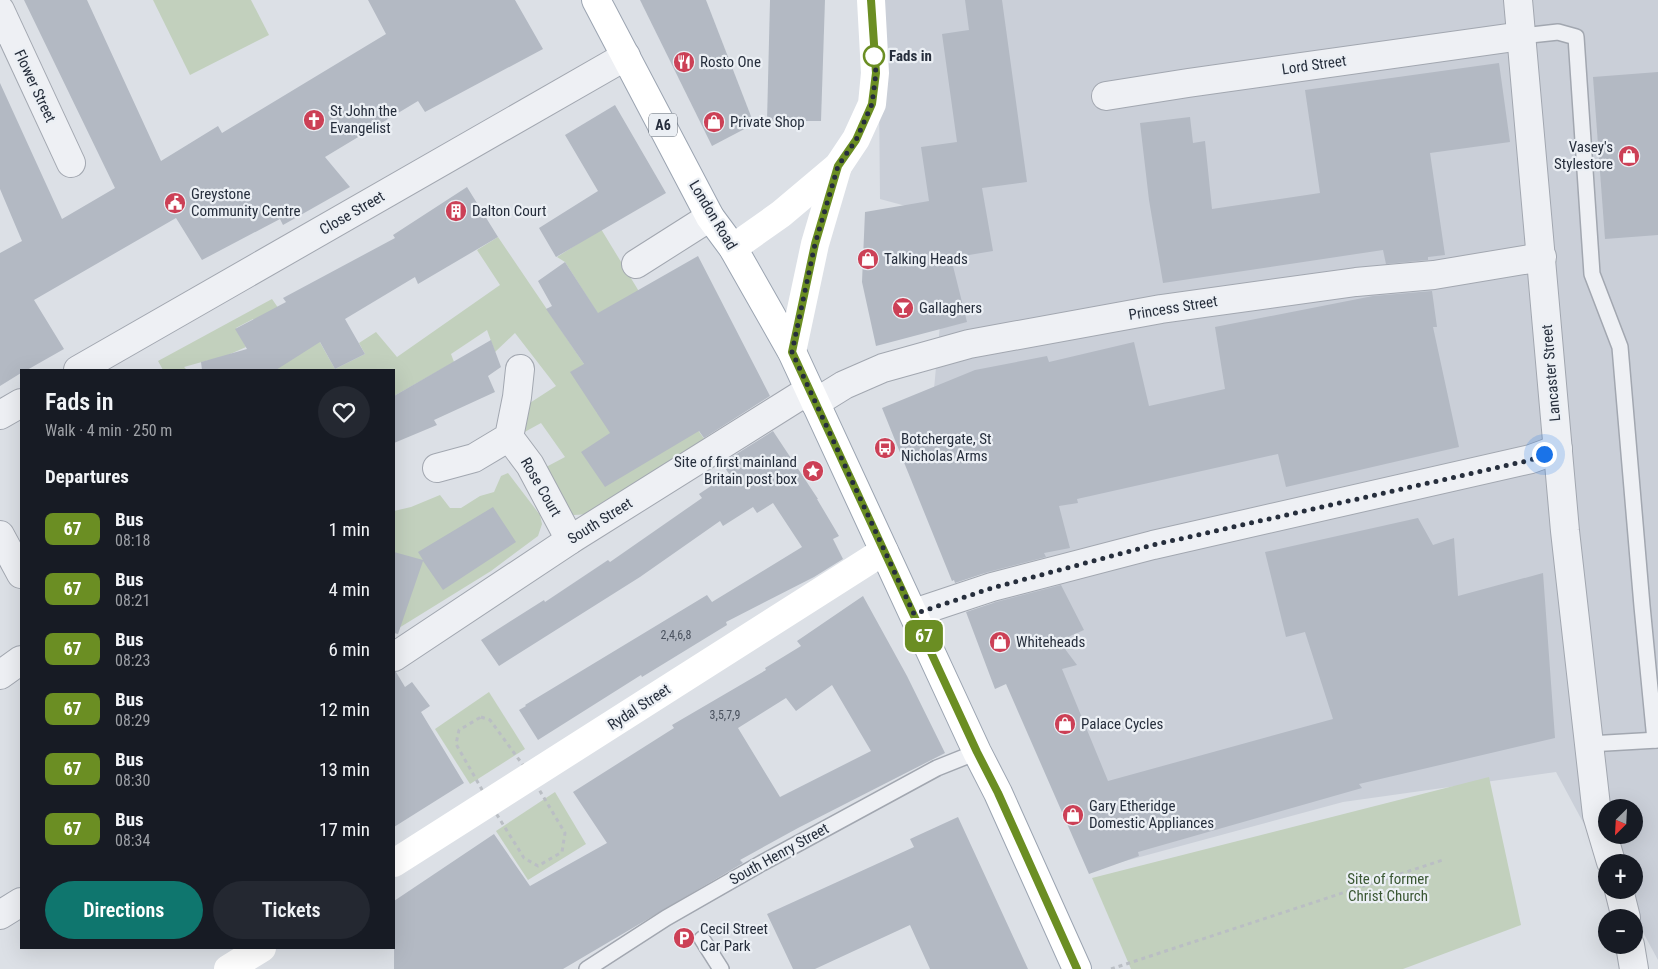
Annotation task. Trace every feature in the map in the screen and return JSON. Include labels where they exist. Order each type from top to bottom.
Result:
[{"type":"street","name":"London Road","points":[[596,0],[710,217],[733,248],[792,352],[812,397]]},
{"type":"street","points":[[733,248],[781,214],[838,166],[856,140],[872,104],[876,73],[871,0]]},
{"type":"street","name":"Lancaster Street","points":[[1518,0],[1558,450],[1589,744],[1597,815],[1609,854]]},
{"type":"street","name":"Flower Street","points":[[0,10],[71,162]]},
{"type":"street","name":"Lord Street","points":[[1106,96],[1522,36]]},
{"type":"street","name":"Close Street","points":[[80,369],[626,56]]},
{"type":"street","points":[[792,352],[815,244],[838,166]]},
{"type":"street","points":[[636,264],[710,217]]},
{"type":"street","name":"Princess Street","points":[[812,397],[883,368],[970,344],[1161,309],[1356,282],[1434,275],[1542,257]]},
{"type":"street","points":[[437,468],[474,458],[509,437],[517,397],[520,369]]},
{"type":"street","name":"South Street","points":[[395,656],[570,540],[812,397]]},
{"type":"street","name":"A6","points":[[812,397],[977,752],[998,793],[1076,969]]},
{"type":"street","points":[[0,415],[20,404]]},
{"type":"street","name":"Rose Court","points":[[509,437],[530,465],[570,540]]},
{"type":"street","points":[[914,614],[992,588],[1153,545],[1531,460],[1558,450]]},
{"type":"street","points":[[0,535],[20,572]]},
{"type":"street","name":"Rydal Street","points":[[395,862],[884,551]]},
{"type":"street","points":[[0,675],[20,661]]},
{"type":"street","points":[[0,915],[20,903]]},
{"type":"street","points":[[228,969],[260,949]]},
{"type":"street","points":[[1632,954],[1634,969]]},
{"type":"lane","points":[[1522,36],[1558,32],[1576,37],[1592,274],[1620,347],[1642,606],[1657,740],[1589,744]]},
{"type":"lane","name":"South Henry Street","points":[[587,969],[666,918],[762,863],[938,768],[977,752]]},
{"type":"lane","points":[[702,939],[721,969]]},
{"type":"path","points":[[1111,969],[1443,860]]},
{"type":"shaded area","points":[[878,0],[1658,0],[1658,960],[1643,932],[1643,909],[1630,909],[1625,899],[1643,899],[1643,854],[1600,854],[1556,772],[1343,802],[1103,867],[999,618],[931,421],[950,218],[880,199]]},
{"type":"green space","points":[[153,0],[251,0],[269,35],[190,75]]},
{"type":"green space","points":[[601,229],[643,298],[672,394],[705,440],[590,514],[574,515],[564,513],[531,475],[565,457],[541,423],[521,434],[519,410],[556,386],[515,333],[495,352],[487,330],[451,354],[454,362],[395,395],[395,369],[335,369],[365,354],[359,343],[376,332],[397,357],[500,285],[477,250],[498,237],[584,364],[597,413],[614,339],[565,262],[557,257]]},
{"type":"green space","points":[[272,299],[281,312],[259,326],[253,319],[236,328],[246,347],[210,363],[209,360],[184,367],[186,369],[162,369],[158,361]]},
{"type":"green space","points":[[317,337],[335,369],[277,369]]},
{"type":"green space","points":[[508,473],[540,515],[542,524],[538,536],[491,571],[395,630],[395,511],[411,507],[440,495],[450,508],[461,508],[480,496],[494,492],[501,476]]},
{"type":"green space","points":[[489,692],[525,749],[470,784],[435,729]]},
{"type":"green space","name":"Site of former Christ Church","points":[[1489,777],[1521,925],[1403,969],[1131,969],[1092,878]]},
{"type":"green space","points":[[555,792],[586,844],[528,880],[496,831]]},
{"type":"building","points":[[24,0],[87,0],[161,161],[218,126],[222,133],[386,34],[368,0],[515,0],[543,49],[425,112],[418,101],[325,157],[350,187],[283,225],[280,219],[202,260],[176,218],[34,300],[64,349],[29,369],[20,369],[20,374],[0,386],[0,253],[22,241],[0,189],[0,83],[62,219],[115,188]]},
{"type":"building","points":[[640,0],[706,0],[754,124],[712,146]]},
{"type":"building","points":[[770,0],[825,0],[821,121],[767,121]]},
{"type":"building","points":[[965,0],[1002,0],[1027,182],[982,188],[993,251],[951,258],[967,322],[876,346],[862,282],[865,212],[929,201],[921,147],[957,142],[942,34],[969,30]]},
{"type":"building","points":[[1499,63],[1510,142],[1430,153],[1445,255],[1428,257],[1428,260],[1386,264],[1383,250],[1163,283],[1149,200],[1140,123],[1190,117],[1193,143],[1205,141],[1212,209],[1320,193],[1305,90]]},
{"type":"building","name":"Vasey's Stylestore","points":[[1658,72],[1658,235],[1605,239],[1593,77]]},
{"type":"building","points":[[615,105],[666,193],[556,257],[539,228],[598,191],[565,135]]},
{"type":"building","points":[[467,187],[498,237],[418,284],[415,277],[345,319],[365,354],[335,369],[320,342],[278,369],[202,369],[201,362],[247,349],[235,329],[286,302],[283,298],[395,238],[393,235]]},
{"type":"building","points":[[698,256],[770,396],[704,438],[699,431],[605,487],[581,452],[610,433],[570,372],[584,364],[546,309],[552,306],[538,281],[565,262],[598,313]]},
{"type":"building","points":[[1432,291],[1437,327],[1433,327],[1459,447],[1286,487],[1278,454],[1077,499],[1078,503],[1059,506],[1070,548],[1044,553],[1046,557],[988,572],[955,583],[954,580],[952,581],[882,408],[975,370],[1047,356],[1049,362],[1134,342],[1149,406],[1225,389],[1215,327],[1373,296]]},
{"type":"building","points":[[491,340],[501,367],[488,376],[495,392],[434,420],[437,425],[395,443],[395,395]]},
{"type":"building","points":[[773,431],[818,499],[839,536],[833,539],[843,559],[814,577],[726,622],[727,625],[642,677],[641,675],[538,740],[519,710],[525,705],[707,595],[712,602],[802,547],[773,503],[757,513],[753,507],[723,526],[720,521],[640,577],[499,666],[481,640],[544,600],[545,602],[608,560],[610,562],[702,498],[699,494],[729,474],[722,463]]},
{"type":"building","points":[[493,507],[516,542],[443,590],[423,561],[398,634],[395,633],[395,552],[423,560],[418,552]]},
{"type":"building","points":[[1418,518],[1433,545],[1454,538],[1458,596],[1543,573],[1555,738],[1359,784],[1362,788],[1138,852],[1139,856],[1089,874],[1006,684],[995,689],[966,612],[1061,585],[1084,630],[1059,641],[1077,665],[1062,669],[1108,781],[1333,719],[1305,632],[1286,637],[1265,552]]},
{"type":"building","points":[[863,596],[907,676],[945,753],[798,828],[740,860],[743,863],[563,969],[394,969],[395,900],[494,834],[530,886],[607,843],[573,792],[674,728],[672,725],[766,670],[765,668],[801,646],[797,641]],"holes":[[[832,685],[871,751],[780,797],[738,728],[786,698],[796,711]]]},
{"type":"building","points":[[395,672],[405,687],[412,682],[430,706],[421,712],[464,783],[395,826]]},
{"type":"building","points":[[958,817],[1028,969],[930,969],[910,925],[815,969],[793,969],[767,914],[914,847],[910,839]]},
{"type":"bus line","name":"67","points":[[871,0],[876,73],[872,104],[856,140],[838,166],[815,244],[792,352],[977,752],[998,793],[1077,969]]},
{"type":"place","name":"Fads in","points":[[874,56]]},
{"type":"place","name":"Rosto One","points":[[684,62]]},
{"type":"place","name":"St John the Evangelist","points":[[314,120]]},
{"type":"place","name":"Private Shop","points":[[714,122]]},
{"type":"place","name":"Vasey's Stylestore","points":[[1629,156]]},
{"type":"place","name":"Greystone Community Centre","points":[[175,203]]},
{"type":"place","name":"Dalton Court","points":[[456,211]]},
{"type":"place","name":"Talking Heads","points":[[868,259]]},
{"type":"place","name":"Gallaghers","points":[[903,308]]},
{"type":"place","name":"Botchergate, St Nicholas Arms","points":[[885,448]]},
{"type":"place","name":"Site of first mainland Britain post box","points":[[813,471]]},
{"type":"place","name":"Whiteheads","points":[[1000,642]]},
{"type":"place","name":"Palace Cycles","points":[[1065,724]]},
{"type":"place","name":"Gary Etheridge Domestic Appliances","points":[[1073,815]]},
{"type":"place","name":"Cecil Street Car Park","points":[[684,938]]},
{"type":"route","points":[[874,56],[874,54],[876,73],[872,104],[856,140],[838,166],[815,244],[792,352],[914,614],[992,588],[1153,545],[1531,460],[1544,454]]}]
